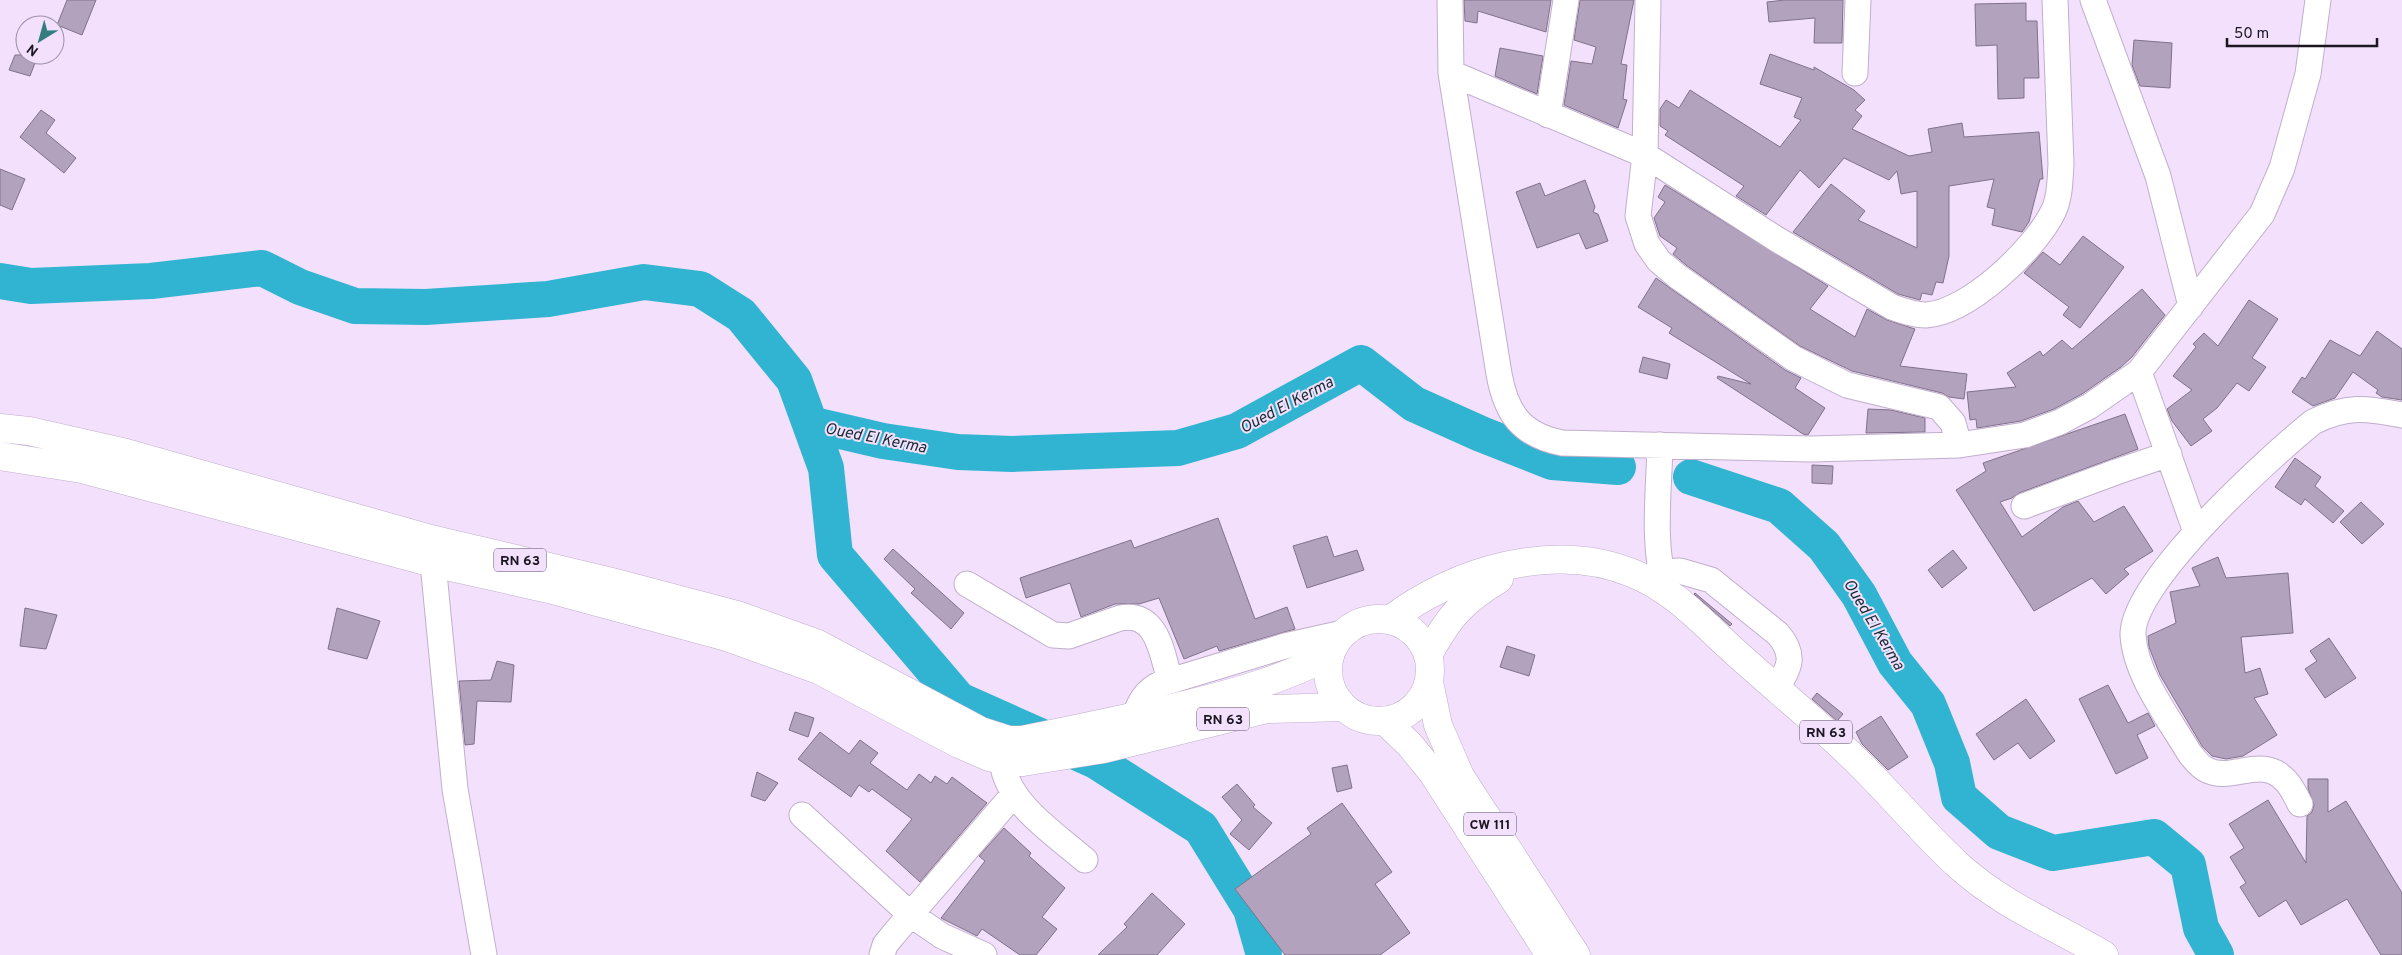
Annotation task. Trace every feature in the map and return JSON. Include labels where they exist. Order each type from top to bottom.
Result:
[{"type":"main road","name":"RN 63","points":[[0,428],[29,431],[126,453],[427,538],[621,584],[737,614],[825,648],[981,731],[1009,740],[1016,755]]},
{"type":"main road","name":"RN 63","points":[[0,456],[82,469],[433,563],[549,589],[727,637],[792,659],[847,683],[959,744],[1016,755],[1102,737],[1253,711],[1286,707],[1344,707]]},
{"type":"main road","name":"RN 63","points":[[1528,561],[1573,559],[1600,563],[1663,581],[1776,689],[1862,765],[1960,867],[1998,896],[2027,914],[2104,955]]},
{"type":"main road","points":[[1390,620],[1406,608],[1437,590],[1503,566],[1528,561]]},
{"type":"main road","points":[[1428,669],[1414,633],[1390,620],[1378,619],[1365,621],[1337,644],[1328,669],[1330,683],[1335,696],[1354,715],[1367,720],[1385,720],[1406,714],[1416,706],[1424,695],[1428,669],[1459,607],[1471,596],[1528,561]]},
{"type":"main road","name":"RN 63","points":[[1102,737],[1134,717],[1224,696],[1264,684],[1337,644]]},
{"type":"main road","name":"CW 111","points":[[1428,669],[1438,725],[1460,776],[1576,955]]},
{"type":"main road","name":"CW 111","points":[[1385,720],[1410,745],[1432,772],[1550,955]]},
{"type":"street","points":[[1450,0],[1451,73],[1499,374],[1505,401],[1512,414],[1522,425],[1547,440],[1562,444],[1811,449],[1959,445],[2025,435],[2060,422],[2098,400],[2139,372],[2262,214],[2282,168],[2308,74],[2318,0]]},
{"type":"street","points":[[1548,115],[1566,0]]},
{"type":"street","points":[[1648,0],[1645,155],[1638,216],[1647,244],[1659,261],[1793,358],[1812,369],[1864,390],[1939,408],[1953,423],[1959,445]]},
{"type":"street","points":[[1855,73],[1858,0]]},
{"type":"street","points":[[1451,73],[1645,155],[1778,240],[1892,306],[1911,313],[1927,315],[1957,306],[1988,286],[2014,264],[2053,212],[2059,189],[2061,164],[2055,0]]},
{"type":"street","points":[[2093,0],[2158,176],[2191,306]]},
{"type":"street","points":[[2139,372],[2196,532]]},
{"type":"street","points":[[2300,804],[2287,781],[2268,769],[2242,770],[2220,774],[2208,770],[2199,764],[2190,754],[2141,668],[2133,634],[2140,606],[2196,532],[2313,422],[2334,412],[2361,409],[2402,415]]},
{"type":"street","points":[[1660,445],[1658,540],[1663,581],[1680,571],[1711,580],[1778,634],[1786,643],[1790,654],[1789,666],[1776,689]]},
{"type":"street","points":[[2024,506],[2169,454]]},
{"type":"street","points":[[433,563],[455,789],[484,955]]},
{"type":"street","points":[[967,584],[1053,635],[1069,636],[1120,618],[1135,617],[1142,620],[1149,624],[1156,636],[1170,681]]},
{"type":"street","points":[[1134,717],[1146,693],[1155,686],[1285,646],[1337,644]]},
{"type":"street","points":[[1016,755],[1008,784],[1014,794],[1044,824],[1085,860]]},
{"type":"street","points":[[882,955],[885,945],[910,914],[1014,794]]},
{"type":"street","points":[[802,815],[910,914],[942,936],[984,955]]},
{"type":"building","points":[[67,0],[96,0],[82,35],[65,28],[65,15],[61,15]]},
{"type":"building","points":[[1464,0],[1551,0],[1546,32],[1478,11],[1477,23],[1465,21]]},
{"type":"building","points":[[1580,0],[1634,0],[1621,64],[1627,65],[1623,99],[1627,100],[1618,128],[1564,105],[1571,61],[1592,64],[1596,47],[1574,40]]},
{"type":"building","points":[[1785,0],[1843,0],[1842,43],[1814,43],[1815,18],[1769,22],[1767,2]]},
{"type":"building","points":[[2026,3],[2026,21],[2037,21],[2039,78],[2024,78],[2024,98],[1998,99],[1997,45],[1976,46],[1975,4]]},
{"type":"building","points":[[2134,40],[2172,43],[2170,88],[2140,86],[2132,65]]},
{"type":"building","points":[[1500,48],[1543,56],[1537,94],[1495,76]]},
{"type":"building","points":[[1770,54],[1814,70],[1814,67],[1854,90],[1865,100],[1855,110],[1862,116],[1852,129],[1909,156],[1932,152],[1928,129],[1962,123],[1964,137],[2039,132],[2043,179],[2040,179],[2029,222],[2022,232],[1992,225],[1995,209],[1987,207],[1994,179],[1949,186],[1949,256],[1943,283],[1936,282],[1932,295],[1922,293],[1920,300],[1898,294],[1793,232],[1831,184],[1865,211],[1858,220],[1917,248],[1917,191],[1901,194],[1897,171],[1889,180],[1844,158],[1819,188],[1800,170],[1766,215],[1736,196],[1744,186],[1665,135],[1668,131],[1660,126],[1660,109],[1666,100],[1679,108],[1690,90],[1780,147],[1801,120],[1794,117],[1802,98],[1760,84]]},
{"type":"building","points":[[15,55],[15,65],[34,65],[30,76],[9,70]]},
{"type":"building","points":[[41,110],[55,120],[46,133],[76,158],[64,173],[20,137]]},
{"type":"building","points":[[0,169],[25,179],[12,210],[0,205]]},
{"type":"building","points":[[1585,180],[1595,207],[1593,212],[1598,214],[1608,241],[1586,249],[1579,233],[1537,248],[1516,192],[1540,183],[1545,196]]},
{"type":"building","points":[[1665,185],[1828,286],[1810,309],[1855,337],[1867,309],[1887,320],[1915,329],[1900,366],[1967,374],[1964,399],[1949,397],[1942,393],[1852,371],[1800,346],[1686,265],[1673,254],[1677,248],[1660,236],[1654,218],[1665,202],[1658,197]]},
{"type":"building","points":[[2083,236],[2124,267],[2080,328],[2063,315],[2069,307],[2024,273],[2043,252],[2060,265]]},
{"type":"building","points":[[1656,278],[1785,370],[1801,378],[1795,388],[1825,408],[1808,435],[1803,434],[1717,378],[1718,376],[1751,384],[1669,333],[1672,328],[1638,307]]},
{"type":"building","points":[[2142,289],[2165,315],[2132,357],[2121,367],[2082,394],[2054,409],[2021,421],[1977,428],[1976,419],[1970,420],[1967,392],[2016,387],[2007,373],[2040,351],[2043,356],[2062,340],[2072,349]]},
{"type":"building","points":[[2249,300],[2278,319],[2252,358],[2266,367],[2249,391],[2237,383],[2217,408],[2203,419],[2212,431],[2191,446],[2172,421],[2167,409],[2192,390],[2173,376],[2196,347],[2193,344],[2204,333],[2218,346]]},
{"type":"building","points":[[2377,331],[2402,349],[2402,400],[2382,397],[2376,393],[2378,390],[2353,372],[2335,398],[2313,406],[2292,392],[2302,377],[2305,379],[2330,340],[2360,356]]},
{"type":"building","points":[[1643,357],[1670,364],[1667,379],[1639,372]]},
{"type":"building","points":[[1868,409],[1891,410],[1925,418],[1925,432],[1866,433]]},
{"type":"building","points":[[2125,414],[2138,449],[2019,493],[2012,498],[2000,502],[2022,537],[2063,507],[2078,501],[2094,522],[2124,506],[2153,551],[2124,569],[2129,574],[2106,594],[2092,578],[2034,611],[1956,490],[1986,471],[1983,463]]},
{"type":"building","points":[[2295,458],[2321,477],[2315,486],[2344,511],[2333,523],[2305,499],[2301,505],[2275,487]]},
{"type":"building","points":[[1812,465],[1833,466],[1832,484],[1812,483]]},
{"type":"building","points":[[2361,502],[2384,524],[2362,544],[2340,522]]},
{"type":"building","points":[[1218,518],[1255,619],[1287,607],[1295,629],[1219,651],[1217,646],[1184,659],[1159,598],[1139,604],[1115,604],[1081,617],[1070,583],[1026,598],[1020,578],[1131,540],[1134,548]]},
{"type":"building","points":[[1327,536],[1334,557],[1357,550],[1364,570],[1307,588],[1293,546]]},
{"type":"building","points":[[893,549],[964,613],[951,629],[911,593],[915,589],[884,559]]},
{"type":"building","points":[[1953,550],[1967,568],[1942,588],[1928,570]]},
{"type":"building","points":[[2218,557],[2226,578],[2288,573],[2293,633],[2241,637],[2245,673],[2260,668],[2268,694],[2254,698],[2277,735],[2243,756],[2226,759],[2212,756],[2202,746],[2160,675],[2149,647],[2148,636],[2176,623],[2170,592],[2200,586],[2192,568]]},
{"type":"building","points":[[1695,593],[1732,624],[1730,626]]},
{"type":"building","points":[[25,608],[57,615],[46,649],[20,646]]},
{"type":"building","points":[[337,608],[380,621],[367,659],[328,649]]},
{"type":"building","points":[[2329,638],[2356,678],[2325,698],[2305,669],[2317,661],[2310,651]]},
{"type":"building","points":[[1507,646],[1535,655],[1529,676],[1500,667]]},
{"type":"building","points":[[497,661],[514,665],[511,702],[477,701],[474,744],[465,745],[459,681],[491,680]]},
{"type":"building","points":[[2108,685],[2128,723],[2148,713],[2155,726],[2137,735],[2148,758],[2116,774],[2079,699]]},
{"type":"building","points":[[1817,693],[1843,714],[1837,721],[1812,699]]},
{"type":"building","points":[[2026,699],[2055,741],[2030,759],[2018,743],[1994,760],[1976,734]]},
{"type":"building","points":[[795,712],[814,718],[808,737],[789,730]]},
{"type":"building","points":[[1881,716],[1908,757],[1888,770],[1862,744],[1856,732]]},
{"type":"building","points":[[820,732],[849,754],[860,740],[878,753],[870,763],[907,790],[919,774],[931,783],[935,776],[947,784],[952,777],[987,803],[920,882],[886,851],[912,819],[872,789],[869,792],[859,785],[851,797],[798,759]]},
{"type":"building","points":[[1347,765],[1352,788],[1337,792],[1332,768]]},
{"type":"building","points":[[757,772],[778,783],[765,801],[751,796]]},
{"type":"building","points":[[2308,779],[2328,779],[2328,812],[2346,801],[2402,893],[2402,955],[2381,955],[2347,899],[2301,925],[2286,900],[2259,917],[2240,887],[2246,883],[2230,857],[2244,848],[2229,824],[2268,800],[2306,863],[2307,816],[2312,812],[2314,805],[2308,788]]},
{"type":"building","points":[[1237,784],[1255,805],[1253,807],[1272,823],[1249,850],[1230,834],[1242,820],[1222,797]]},
{"type":"building","points":[[1342,803],[1392,872],[1375,884],[1410,933],[1380,955],[1285,955],[1235,889],[1311,834],[1307,828]]},
{"type":"building","points":[[1004,828],[1031,853],[1029,856],[1065,888],[1042,917],[1057,929],[1036,955],[1020,955],[982,929],[977,936],[941,918],[985,861],[979,856]]},
{"type":"building","points":[[1152,893],[1185,924],[1157,955],[1098,955],[1127,927],[1124,924]]},
{"type":"waterway","points":[[0,281],[31,286],[151,281],[262,268],[300,287],[355,306],[426,307],[548,299],[644,282],[700,289],[741,315],[794,380],[826,468],[835,555],[959,700],[1096,761],[1201,828],[1251,909],[1264,955]]},
{"type":"waterway","name":"Oued El Kerma","points":[[810,424],[883,441],[958,452],[1012,454],[1178,448],[1237,431],[1361,363],[1414,404],[1481,434],[1552,462],[1618,467]]},
{"type":"waterway","name":"Oued El Kerma","points":[[1691,477],[1779,506],[1824,546],[1859,595],[1895,663],[1928,704],[1952,763],[1959,797],[1999,832],[2053,853],[2154,837],[2188,865],[2201,928],[2216,955]]}]
